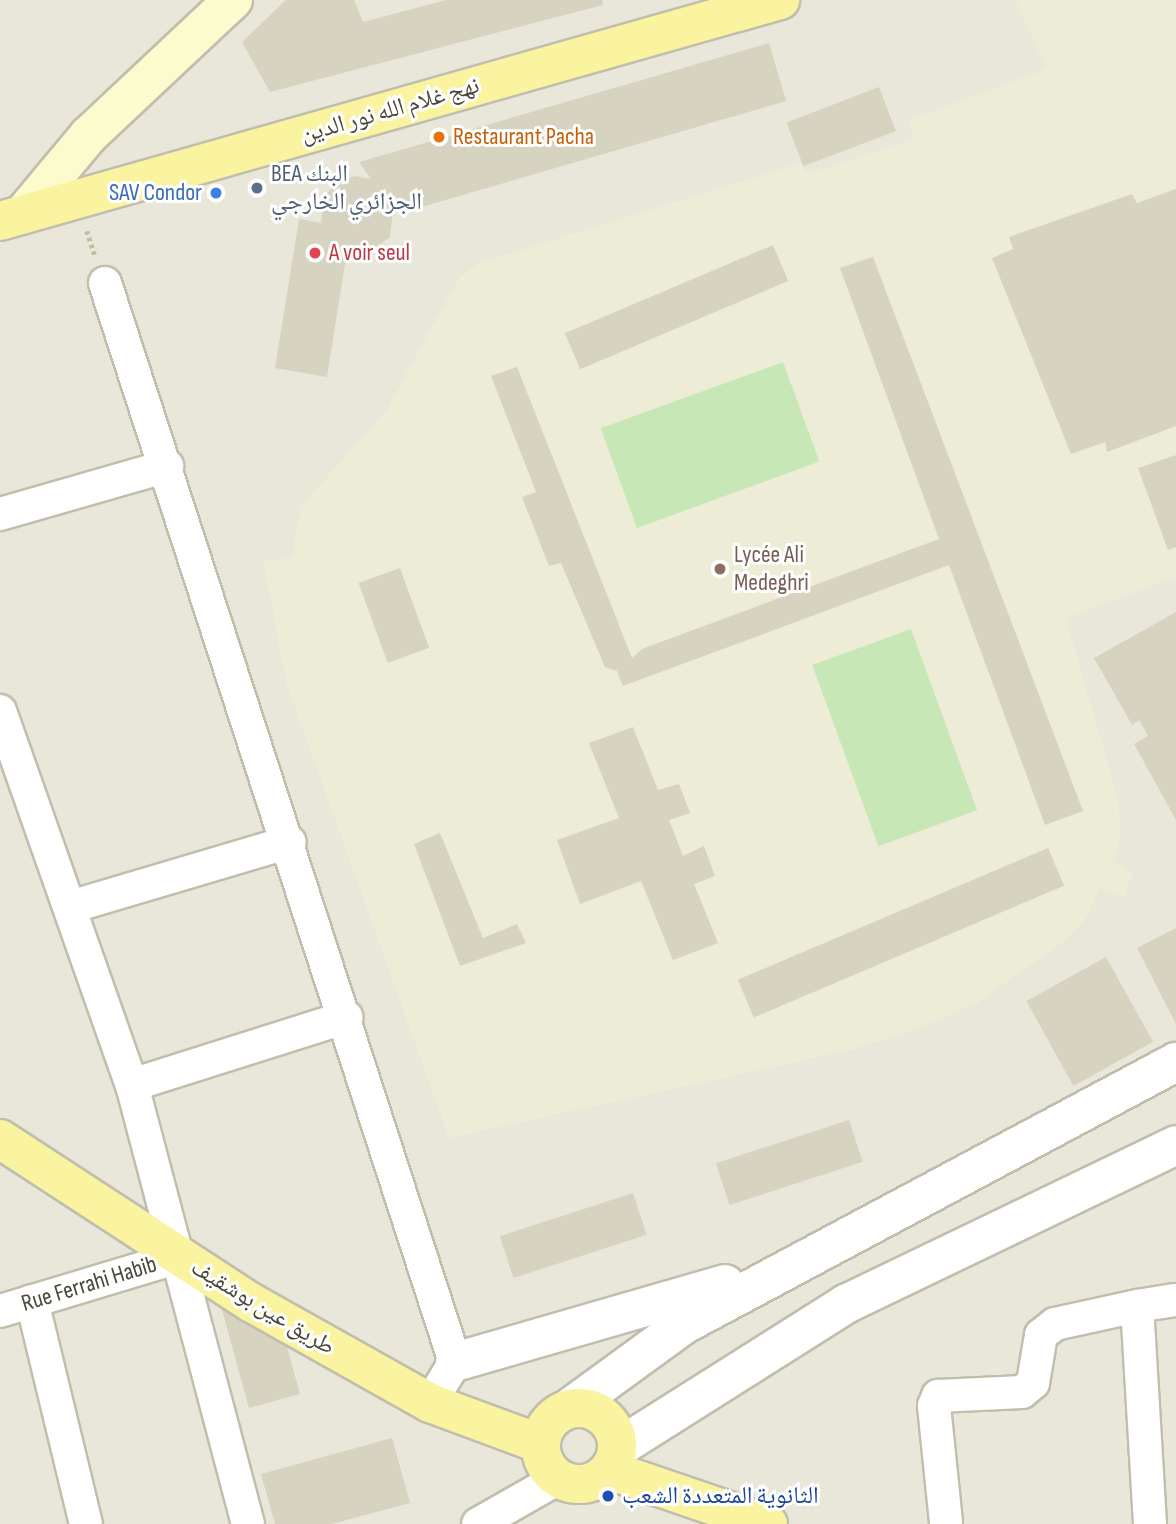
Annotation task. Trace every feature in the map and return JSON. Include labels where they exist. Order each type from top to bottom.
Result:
[{"type":"main road","points":[[11,217],[88,136],[233,0]]},
{"type":"main road","name":"نهج غلام الله نور الدين","points":[[11,217],[780,0]]},
{"type":"main road","name":"طريق عين بوشقيف","points":[[0,1139],[178,1257],[430,1403],[541,1444]]},
{"type":"main road","points":[[568,1409],[600,1414],[610,1423],[613,1459],[584,1484],[559,1478],[543,1457],[541,1444],[551,1420],[568,1409]]},
{"type":"main road","points":[[613,1459],[768,1524]]},
{"type":"street","points":[[105,283],[347,1017],[455,1362]]},
{"type":"street","points":[[0,514],[167,466]]},
{"type":"street","points":[[0,711],[34,816],[70,907],[132,1085],[248,1524]]},
{"type":"street","points":[[0,796],[34,816]]},
{"type":"street","points":[[70,907],[290,842]]},
{"type":"street","points":[[132,1085],[347,1017]]},
{"type":"street","points":[[568,1409],[683,1325],[1176,1062]]},
{"type":"street","points":[[613,1459],[846,1304],[1176,1145]]},
{"type":"street","name":"Rue Ferrahi Habib","points":[[0,1311],[178,1257]]},
{"type":"street","points":[[430,1403],[455,1362],[805,1261]]},
{"type":"street","points":[[946,1522],[933,1406],[938,1396],[1022,1392],[1033,1383],[1041,1335],[1055,1324],[1176,1300]]},
{"type":"street","points":[[32,1301],[86,1524]]},
{"type":"street","points":[[1137,1306],[1150,1524]]},
{"type":"street","points":[[478,1524],[559,1478]]},
{"type":"path","points":[[75,199],[105,283]]},
{"type":"shaded area","points":[[0,0],[1176,0],[1176,1524],[0,1524]]},
{"type":"shaded area","name":"Lycée Ali Medeghri","points":[[1015,0],[1176,0],[1176,577],[1066,618],[1119,803],[1120,839],[1112,861],[1133,872],[1124,898],[1099,888],[1087,917],[1065,941],[977,1003],[917,1029],[851,1050],[449,1138],[287,685],[263,561],[292,558],[301,506],[386,411],[459,278],[479,263],[801,163],[807,174],[913,139],[908,120],[1047,69]]},
{"type":"green space","points":[[783,362],[819,462],[637,528],[601,428]]},
{"type":"green space","points":[[911,629],[977,810],[878,846],[812,665]]},
{"type":"building","points":[[286,0],[354,0],[363,22],[446,0],[602,0],[603,5],[270,92],[242,42]]},
{"type":"building","points":[[769,43],[786,101],[404,212],[394,201],[390,237],[370,251],[347,251],[327,377],[275,368],[299,219],[321,223],[324,198],[332,187],[354,176],[371,179],[359,162]]},
{"type":"building","points":[[879,87],[896,131],[803,166],[787,122]]},
{"type":"building","points":[[1176,189],[1176,426],[1107,452],[1105,442],[1071,454],[992,258],[1013,249],[1009,237],[1132,194],[1137,203]]},
{"type":"building","points":[[773,245],[788,281],[580,369],[565,333]]},
{"type":"building","points":[[873,257],[1083,811],[1045,825],[949,565],[623,686],[617,671],[605,667],[561,563],[549,566],[522,497],[536,492],[491,376],[517,367],[632,658],[642,649],[939,539],[840,268]]},
{"type":"building","points":[[1176,455],[1176,547],[1168,550],[1138,468]]},
{"type":"building","points":[[400,568],[429,648],[388,663],[359,583]]},
{"type":"building","points":[[1176,612],[1176,820],[1134,744],[1148,736],[1139,720],[1132,725],[1094,658]]},
{"type":"building","points":[[633,727],[658,790],[679,784],[690,813],[669,820],[683,856],[704,846],[715,876],[694,884],[718,943],[673,960],[641,881],[580,904],[557,840],[619,818],[589,743]]},
{"type":"building","points":[[440,833],[483,938],[517,924],[526,943],[460,966],[414,844]]},
{"type":"building","points":[[1048,848],[1064,886],[754,1017],[738,980]]},
{"type":"building","points":[[1176,928],[1176,1024],[1137,948]]},
{"type":"building","points":[[1106,957],[1153,1042],[1073,1086],[1026,1001]]},
{"type":"building","points":[[849,1120],[863,1162],[729,1205],[716,1163]]},
{"type":"building","points":[[633,1193],[647,1235],[513,1278],[500,1236]]},
{"type":"building","points":[[236,1306],[285,1340],[300,1394],[249,1408],[222,1310]]},
{"type":"building","points":[[392,1438],[410,1503],[332,1524],[275,1524],[261,1474]]},
{"type":"place","name":"Restaurant Pacha","points":[[439,137]]},
{"type":"place","name":"BEA البنك الجزائري الخارجي","points":[[257,188]]},
{"type":"place","name":"SAV Condor","points":[[216,193]]},
{"type":"place","name":"A voir seul","points":[[315,253]]},
{"type":"place","name":"Lycée Ali Medeghri","points":[[720,569]]},
{"type":"place","name":"الثانوية المتعددة الشعب","points":[[608,1496]]}]
